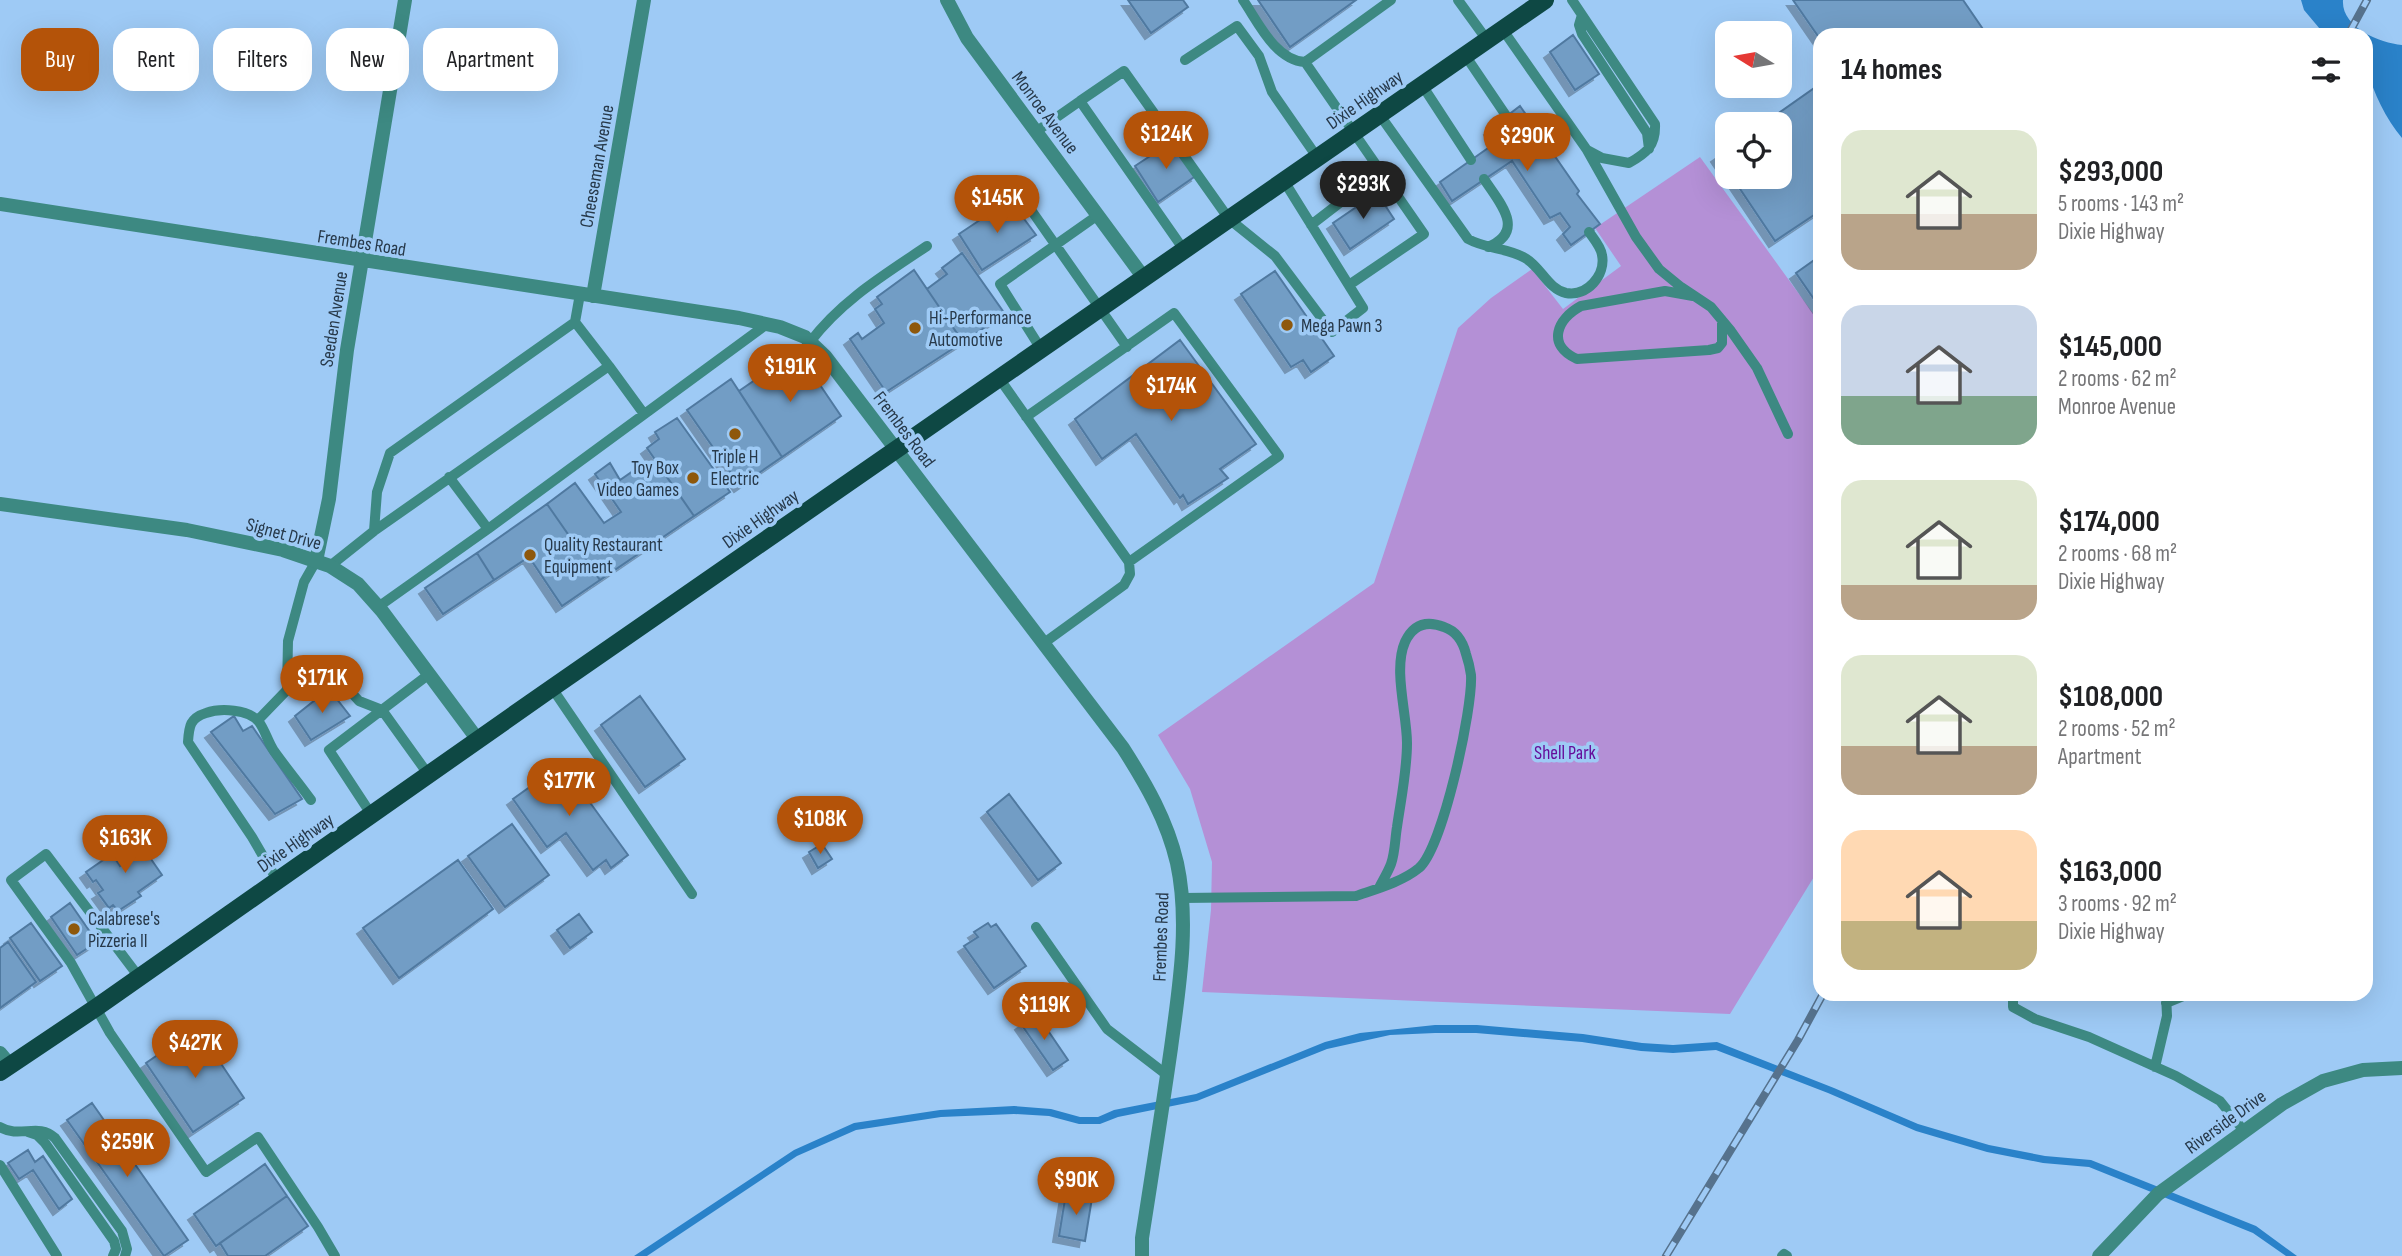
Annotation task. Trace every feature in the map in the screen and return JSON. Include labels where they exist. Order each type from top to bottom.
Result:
[{"type":"main road","name":"Dixie Highway","points":[[3,1063],[97,1007],[428,774],[1545,0]]},
{"type":"street","name":"Seeden Avenue","points":[[323,564],[347,350],[405,0]]},
{"type":"street","name":"Cheeseman Avenue","points":[[587,295],[644,0]]},
{"type":"street","name":"Monroe Avenue","points":[[947,0],[967,38],[1144,278]]},
{"type":"street","name":"Frembes Road","points":[[0,204],[767,324],[805,337],[825,356],[1045,643],[1123,748],[1152,794],[1176,861],[1183,925],[1176,1011],[1142,1238],[1142,1256]]},
{"type":"street","name":"Signet Drive","points":[[0,504],[187,530],[284,550],[323,564],[358,584],[478,740]]},
{"type":"street","name":"Riverside Drive","points":[[2099,1256],[2158,1194],[2282,1104],[2323,1081],[2363,1070],[2402,1068]]},
{"type":"lane","points":[[1243,0],[1278,50],[1296,62],[1305,62],[1391,0]]},
{"type":"lane","points":[[1458,0],[1487,40]]},
{"type":"lane","points":[[1572,0],[1655,124],[1656,136],[1649,150],[1629,163],[1609,160],[1587,150]]},
{"type":"lane","points":[[1185,60],[1237,26],[1259,56],[1272,92],[1317,158]]},
{"type":"lane","points":[[1503,30],[1587,150],[1636,237],[1659,269],[1711,307],[1757,368],[1788,434]]},
{"type":"lane","points":[[1465,55],[1507,117]]},
{"type":"lane","points":[[1305,62],[1424,234],[1349,285]]},
{"type":"lane","points":[[1037,131],[1124,71],[1229,219],[1275,256],[1332,332],[1363,308],[1284,181]]},
{"type":"lane","points":[[1422,85],[1471,160]]},
{"type":"lane","points":[[1080,101],[1184,250]]},
{"type":"lane","points":[[1380,114],[1468,239],[1523,257],[1534,264],[1555,288],[1564,293],[1572,293],[1591,285],[1601,271],[1602,254],[1589,232]]},
{"type":"lane","points":[[1311,225],[1381,171]]},
{"type":"lane","points":[[1484,179],[1507,213],[1509,225],[1503,239],[1488,247]]},
{"type":"lane","points":[[1029,206],[1127,347]]},
{"type":"lane","points":[[1041,349],[1000,284],[1098,215]]},
{"type":"lane","points":[[810,342],[856,293],[927,246]]},
{"type":"lane","points":[[1693,296],[1665,291],[1581,306],[1562,321],[1558,333],[1559,345],[1567,354],[1577,359],[1709,350],[1718,348],[1722,343],[1722,320]]},
{"type":"lane","points":[[374,531],[377,492],[390,453],[575,322],[587,295]]},
{"type":"lane","points":[[1026,417],[1174,313],[1279,456],[1129,562]]},
{"type":"lane","points":[[575,322],[644,414]]},
{"type":"lane","points":[[378,607],[767,324]]},
{"type":"lane","points":[[286,690],[288,641],[304,582],[323,564],[609,366]]},
{"type":"lane","points":[[999,378],[1129,562],[1130,574],[1125,585],[1045,643]]},
{"type":"lane","points":[[449,477],[488,529]]},
{"type":"lane","points":[[1182,898],[1356,896],[1379,888],[1420,867],[1430,852],[1460,756],[1470,698],[1471,674],[1463,643],[1449,629],[1436,624],[1423,624],[1411,631],[1404,645],[1401,661],[1407,742],[1405,779],[1392,864],[1379,888]]},
{"type":"lane","points":[[258,720],[309,670],[318,670],[341,681],[359,701],[382,710],[428,774]]},
{"type":"lane","points":[[371,814],[329,750],[428,675]]},
{"type":"lane","points":[[552,688],[692,894]]},
{"type":"lane","points":[[277,880],[252,837],[188,741],[189,726],[193,718],[219,710],[243,713],[258,720],[273,749],[311,800]]},
{"type":"lane","points":[[139,977],[46,854],[11,880],[71,963],[110,1033],[206,1172],[258,1137],[335,1256]]},
{"type":"lane","points":[[1037,927],[1107,1029],[1167,1075]]},
{"type":"lane","points":[[2013,1001],[2013,1007],[2035,1019],[2089,1037],[2155,1066],[2220,1101],[2244,1131]]},
{"type":"lane","points":[[2155,1066],[2167,1016],[2166,1001]]},
{"type":"lane","points":[[0,1127],[9,1132],[42,1131],[55,1138],[121,1231],[127,1249],[125,1256]]},
{"type":"lane","points":[[27,1132],[37,1135],[45,1143],[114,1241],[116,1249],[113,1256]]},
{"type":"lane","points":[[0,1165],[57,1256]]},
{"type":"green space","name":"Shell Park","points":[[1700,157],[1715,178],[1715,189],[1723,189],[1813,313],[1813,878],[1730,1014],[1202,992],[1211,910],[1212,862],[1190,789],[1158,735],[1374,583],[1458,328],[1491,298],[1532,269],[1563,309],[1621,266],[1595,228]]},
{"type":"water","points":[[2301,0],[2343,0],[2348,18],[2358,28],[2319,28],[2304,10]]},
{"type":"water","points":[[2373,37],[2402,45],[2402,138],[2373,87]]},
{"type":"water","points":[[1435,1025],[1477,1025],[1673,1045],[1717,1042],[1918,1124],[1989,1145],[2045,1156],[2091,1160],[2256,1226],[2297,1256],[2286,1256],[2253,1233],[2089,1167],[2043,1163],[1987,1152],[1916,1131],[1828,1093],[1716,1050],[1673,1053],[1476,1033],[1435,1033],[1390,1035],[1327,1049],[1197,1101],[1118,1117],[1100,1124],[1079,1124],[1049,1116],[1014,1114],[941,1117],[856,1130],[797,1156],[647,1256],[634,1256],[794,1150],[854,1123],[940,1110],[1014,1106],[1051,1109],[1080,1117],[1098,1117],[1114,1110],[1196,1094],[1325,1042],[1360,1033]]},
{"type":"building","points":[[1128,0],[1183,0],[1188,7],[1151,33]]},
{"type":"building","points":[[1258,0],[1356,0],[1290,47]]},
{"type":"building","points":[[1793,0],[1963,0],[1982,28],[1813,28]]},
{"type":"building","points":[[1573,35],[1599,74],[1575,90],[1550,52]]},
{"type":"building","points":[[1813,89],[1813,216],[1775,241],[1740,189],[1792,189],[1792,112],[1780,112]]},
{"type":"building","points":[[1520,106],[1579,191],[1577,194],[1600,224],[1571,245],[1563,234],[1570,227],[1560,213],[1550,218],[1512,161],[1452,201],[1440,182],[1498,141],[1490,129]]},
{"type":"building","points":[[1173,141],[1197,175],[1158,202],[1135,166]]},
{"type":"building","points":[[1377,193],[1394,219],[1350,249],[1333,223]]},
{"type":"building","points":[[1010,200],[1036,235],[982,270],[959,234]]},
{"type":"building","points":[[962,253],[1005,314],[963,342],[927,289],[947,274],[942,268]]},
{"type":"building","points":[[1813,261],[1813,298],[1796,273]]},
{"type":"building","name":"Hi-Performance Automotive","points":[[914,270],[963,342],[886,392],[850,339],[858,333],[862,339],[884,323],[875,309],[882,304],[877,297]]},
{"type":"building","name":"Mega Pawn 3","points":[[1275,271],[1334,356],[1311,372],[1303,360],[1291,367],[1241,294]]},
{"type":"building","points":[[1180,340],[1256,444],[1220,469],[1228,478],[1188,504],[1183,495],[1180,498],[1136,434],[1102,459],[1075,419]]},
{"type":"building","points":[[797,351],[841,416],[782,457],[739,391]]},
{"type":"building","name":"Triple H Electric","points":[[731,379],[782,457],[740,486],[687,410]]},
{"type":"building","name":"Toy Box Video Games","points":[[677,418],[730,492],[694,516],[647,448],[659,439],[655,432]]},
{"type":"building","points":[[610,463],[620,480],[636,469],[640,475],[657,463],[694,516],[600,580],[547,504],[575,483],[604,523],[621,512],[595,474]]},
{"type":"building","name":"Quality Restaurant Equipment","points":[[547,504],[600,580],[562,606],[529,557],[494,580],[477,553]]},
{"type":"building","points":[[477,553],[494,580],[443,614],[425,588]]},
{"type":"building","points":[[329,689],[350,716],[311,740],[295,716]]},
{"type":"building","points":[[640,696],[685,759],[645,787],[601,725]]},
{"type":"building","points":[[234,716],[243,731],[252,726],[302,799],[275,814],[211,732]]},
{"type":"building","points":[[562,764],[628,855],[611,868],[606,860],[593,870],[566,833],[547,847],[513,799]]},
{"type":"building","points":[[1009,794],[1061,863],[1038,880],[987,812]]},
{"type":"building","points":[[512,824],[549,875],[505,907],[468,856]]},
{"type":"building","points":[[135,836],[162,875],[138,892],[141,896],[118,911],[113,905],[109,908],[98,893],[103,890],[86,872],[112,854],[120,866],[127,861],[118,847]]},
{"type":"building","points":[[822,844],[832,859],[818,868],[809,852]]},
{"type":"building","points":[[458,860],[493,909],[399,978],[363,928]]},
{"type":"building","name":"Calabrese's Pizzeria II","points":[[70,903],[97,942],[77,955],[51,917]]},
{"type":"building","points":[[579,914],[592,932],[570,948],[557,930]]},
{"type":"building","points":[[31,923],[62,966],[40,981],[10,938]]},
{"type":"building","points":[[988,923],[991,927],[996,924],[1026,966],[994,988],[964,946],[978,937],[974,932]]},
{"type":"building","points":[[8,942],[36,982],[0,1008],[0,948]]},
{"type":"building","points":[[1036,1013],[1068,1060],[1053,1070],[1021,1024]]},
{"type":"building","points":[[197,1028],[244,1098],[193,1132],[146,1063]]},
{"type":"building","points":[[92,1103],[188,1240],[164,1256],[67,1120]]},
{"type":"building","points":[[28,1150],[35,1162],[43,1156],[72,1199],[59,1209],[33,1170],[19,1179],[8,1163]]},
{"type":"building","points":[[265,1164],[287,1196],[216,1246],[194,1214]]},
{"type":"building","points":[[1066,1193],[1092,1198],[1085,1241],[1059,1236]]},
{"type":"building","points":[[287,1196],[308,1226],[265,1256],[228,1256],[220,1243]]},
{"type":"railway","points":[[2352,28],[2367,0]]},
{"type":"railway","points":[[1666,1256],[1819,1001]]},
{"type":"place","name":"Mega Pawn 3","points":[[1287,325]]},
{"type":"place","name":"Hi-Performance Automotive","points":[[915,328]]},
{"type":"place","name":"Triple H Electric","points":[[735,434]]},
{"type":"place","name":"Toy Box Video Games","points":[[693,478]]},
{"type":"place","name":"Quality Restaurant Equipment","points":[[530,555]]},
{"type":"place","name":"Calabrese's Pizzeria II","points":[[74,929]]}]
